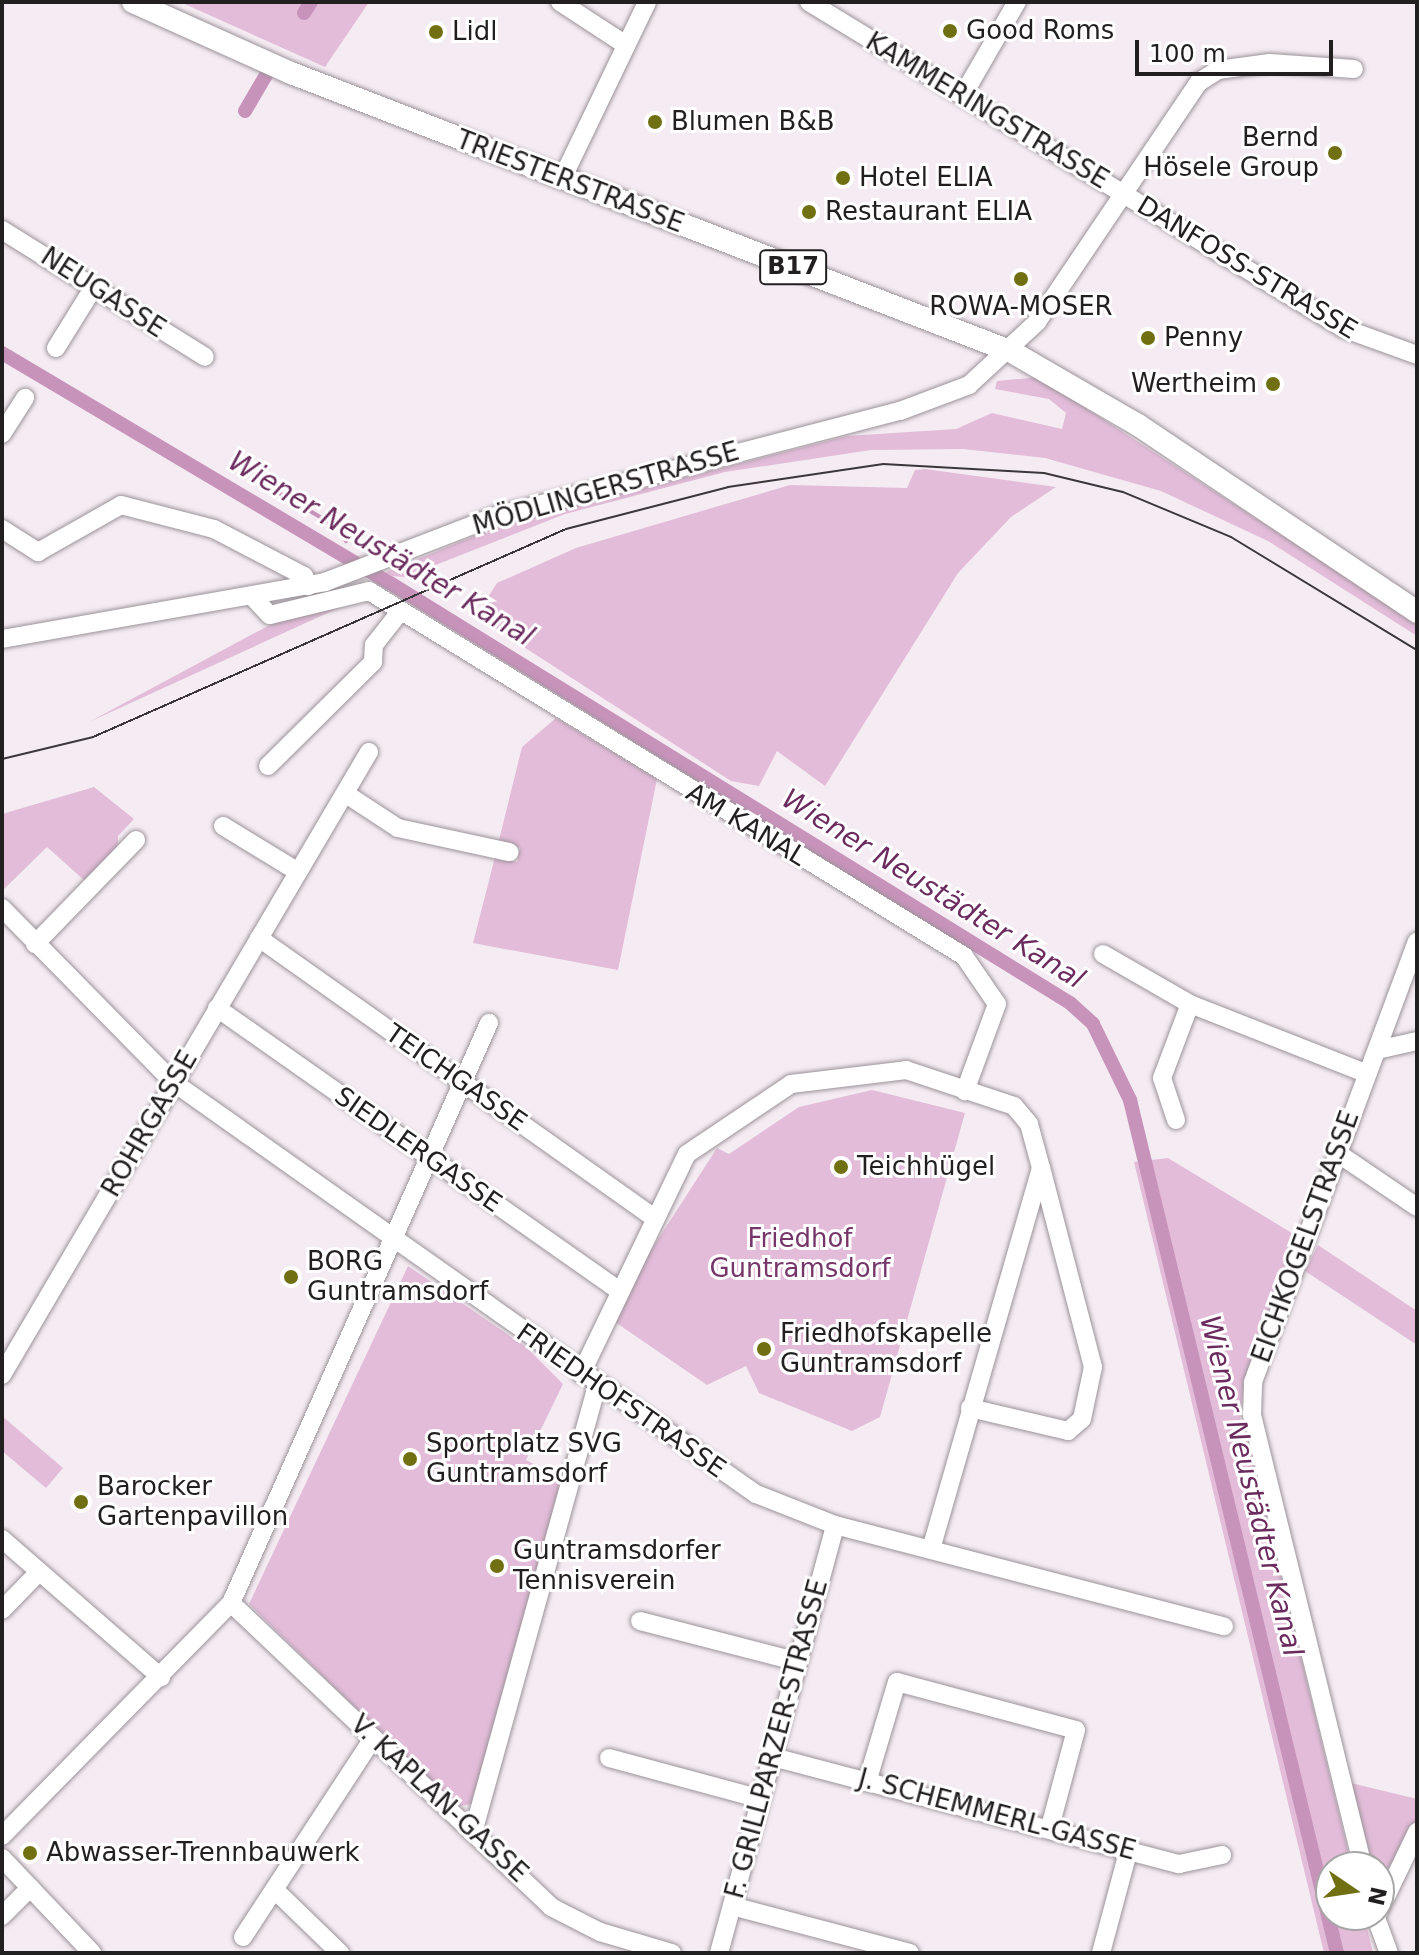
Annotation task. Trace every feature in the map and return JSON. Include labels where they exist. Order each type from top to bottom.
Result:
[{"type":"main road","name":"TRIESTERSTRASSE","points":[[133,2],[562,179],[1012,352]]},
{"type":"main road","name":"B17","points":[[1012,352],[1138,425],[1417,612]]},
{"type":"street","points":[[560,2],[626,45]]},
{"type":"street","points":[[562,179],[647,2]]},
{"type":"street","name":"KAMMERINGSTRASSE","points":[[809,2],[1123,194]]},
{"type":"street","points":[[963,95],[1017,2]]},
{"type":"street","name":"KAMMERINGSTRASSE","points":[[1012,352],[1199,82],[1218,70],[1270,63],[1354,69]]},
{"type":"street","name":"DANFOSS-STRASSE","points":[[1123,194],[1343,328],[1417,355]]},
{"type":"street","name":"NEUGASSE","points":[[2,230],[92,290],[205,357]]},
{"type":"street","points":[[56,348],[92,290]]},
{"type":"street","name":"MÖDLINGERSTRASSE","points":[[2,639],[308,586],[342,577],[594,486],[900,411],[969,385],[1012,352]]},
{"type":"street","points":[[2,434],[25,398]]},
{"type":"street","points":[[2,529],[38,552],[121,505],[214,529],[304,576],[308,586]]},
{"type":"street","name":"AM KANAL","points":[[252,596],[270,615],[364,588],[398,614],[964,956],[997,1004],[965,1091]]},
{"type":"street","points":[[268,766],[373,662],[374,645],[398,614]]},
{"type":"street","name":"ROHRGASSE","points":[[2,1375],[259,938],[295,870],[346,794],[369,752]]},
{"type":"street","points":[[346,794],[398,828],[509,852]]},
{"type":"street","points":[[223,826],[295,870]]},
{"type":"street","points":[[35,944],[136,840]]},
{"type":"street","name":"FRIEDHOFSTRASSE","points":[[2,908],[173,1082],[589,1380],[756,1494],[835,1525],[1224,1626]]},
{"type":"street","name":"TEICHGASSE","points":[[259,938],[653,1217]]},
{"type":"street","name":"EICHKOGELSTRASSE","points":[[1359,1851],[1252,1415],[1253,1382],[1339,1154],[1365,1073],[1377,1050],[1417,942]]},
{"type":"street","points":[[1103,954],[1190,1004],[1365,1073]]},
{"type":"street","points":[[1176,1120],[1162,1078],[1190,1004]]},
{"type":"street","name":"SIEDLERGASSE","points":[[217,1008],[620,1291]]},
{"type":"street","points":[[2,1836],[231,1603],[465,1085],[489,1023]]},
{"type":"street","points":[[1377,1050],[1417,1041]]},
{"type":"street","points":[[474,1829],[589,1380],[620,1291],[653,1217],[687,1154],[791,1084],[906,1070],[1014,1106],[1029,1124],[1093,1367],[1082,1419],[1068,1431],[970,1408]]},
{"type":"street","points":[[1339,1154],[1417,1207]]},
{"type":"street","points":[[931,1548],[1041,1168]]},
{"type":"street","name":"F. GRILLPARZER-STRASSE","points":[[719,1953],[835,1525]]},
{"type":"street","points":[[2,1539],[161,1677]]},
{"type":"street","points":[[2,1610],[39,1572]]},
{"type":"street","name":"V. KAPLAN-GASSE","points":[[231,1603],[474,1829],[551,1907],[600,1932],[672,1953]]},
{"type":"street","points":[[640,1621],[798,1662]]},
{"type":"street","points":[[868,1779],[897,1682],[1076,1730],[1050,1827]]},
{"type":"street","points":[[243,1937],[277,1892],[373,1738]]},
{"type":"street","name":"J. SCHEMMERL-GASSE","points":[[773,1757],[868,1779],[1179,1864],[1222,1855]]},
{"type":"street","points":[[609,1758],[761,1799]]},
{"type":"street","points":[[1395,1878],[1417,1832]]},
{"type":"street","points":[[1101,1953],[1128,1852]]},
{"type":"street","points":[[2,1858],[92,1953]]},
{"type":"street","points":[[2,1916],[30,1888]]},
{"type":"street","points":[[277,1892],[340,1953]]},
{"type":"street","points":[[732,1906],[910,1953]]},
{"type":"street","points":[[1382,1931],[1389,1953]]},
{"type":"green space","points":[[180,2],[369,2],[325,67]]},
{"type":"green space","points":[[1038,377],[1417,623],[1417,636],[1268,541],[1161,491],[1045,458],[963,449],[871,450],[725,472],[565,514],[405,577],[379,575],[501,525],[847,436],[956,429],[992,413],[1062,429],[1066,413],[1049,399],[995,389],[997,381]]},
{"type":"green space","points":[[915,470],[1056,487],[1011,517],[958,573],[825,786],[777,751],[759,786],[731,781],[476,616],[497,583],[576,548],[790,485],[907,488]]},
{"type":"green space","points":[[349,594],[356,600],[89,722],[266,627]]},
{"type":"green space","points":[[556,718],[657,779],[618,970],[473,943],[495,857],[517,862],[520,848],[499,840],[522,747]]},
{"type":"green space","points":[[94,787],[134,819],[118,836],[118,848],[85,881],[47,847],[2,891],[2,814]]},
{"type":"green space","name":"Friedhof Guntramsdorf","points":[[872,1090],[965,1113],[880,1417],[852,1431],[759,1393],[746,1366],[707,1385],[615,1322],[646,1258],[717,1148],[729,1154],[799,1107]]},
{"type":"green space","points":[[1168,1158],[1300,1238],[1244,1381],[1237,1452],[1248,1440],[1348,1851],[1315,1851],[1315,1916],[1134,1162]]},
{"type":"green space","points":[[1318,1245],[1417,1311],[1417,1345],[1305,1271]]},
{"type":"green space","points":[[408,1266],[526,1347],[563,1384],[526,1460],[565,1480],[475,1803],[457,1807],[249,1604]]},
{"type":"green space","points":[[2,1416],[63,1468],[46,1488],[2,1451]]},
{"type":"green space","points":[[1351,1783],[1417,1799],[1417,1822],[1395,1861],[1395,1851],[1369,1851]]},
{"type":"green space","points":[[1319,1931],[1368,1931],[1373,1953],[1324,1953]]},
{"type":"waterway","points":[[304,13],[311,2]]},
{"type":"waterway","points":[[245,111],[266,75]]},
{"type":"waterway","name":"Wiener Neustädter Kanal","points":[[2,353],[390,583],[1070,1003],[1093,1024],[1130,1100],[1337,1953]]},
{"type":"waterway","points":[[262,483],[339,528],[346,541]]},
{"type":"waterway","points":[[347,553],[347,561]]},
{"type":"tram line","points":[[2,759],[93,737],[566,529],[728,487],[883,464],[1044,473],[1123,492],[1231,537],[1417,650]]},
{"type":"place","name":"Good Roms","points":[[950,31]]},
{"type":"place","name":"Lidl","points":[[436,32]]},
{"type":"place","name":"Blumen B&B","points":[[655,122]]},
{"type":"place","name":"Bernd Hösele Group","points":[[1335,153]]},
{"type":"place","name":"Hotel ELIA","points":[[843,178]]},
{"type":"place","name":"Restaurant ELIA","points":[[809,212]]},
{"type":"place","name":"ROWA-MOSER","points":[[1021,279]]},
{"type":"place","name":"Penny","points":[[1148,338]]},
{"type":"place","name":"Wertheim","points":[[1273,384]]},
{"type":"place","name":"Teichhügel","points":[[841,1167]]},
{"type":"place","name":"BORG Guntramsdorf","points":[[291,1277]]},
{"type":"place","name":"Friedhofskapelle Guntramsdorf","points":[[764,1349]]},
{"type":"place","name":"Sportplatz SVG Guntramsdorf","points":[[410,1459]]},
{"type":"place","name":"Barocker Gartenpavillon","points":[[81,1502]]},
{"type":"place","name":"Guntramsdorfer Tennisverein","points":[[497,1566]]},
{"type":"place","name":"Abwasser-Trennbauwerk","points":[[30,1853]]}]
